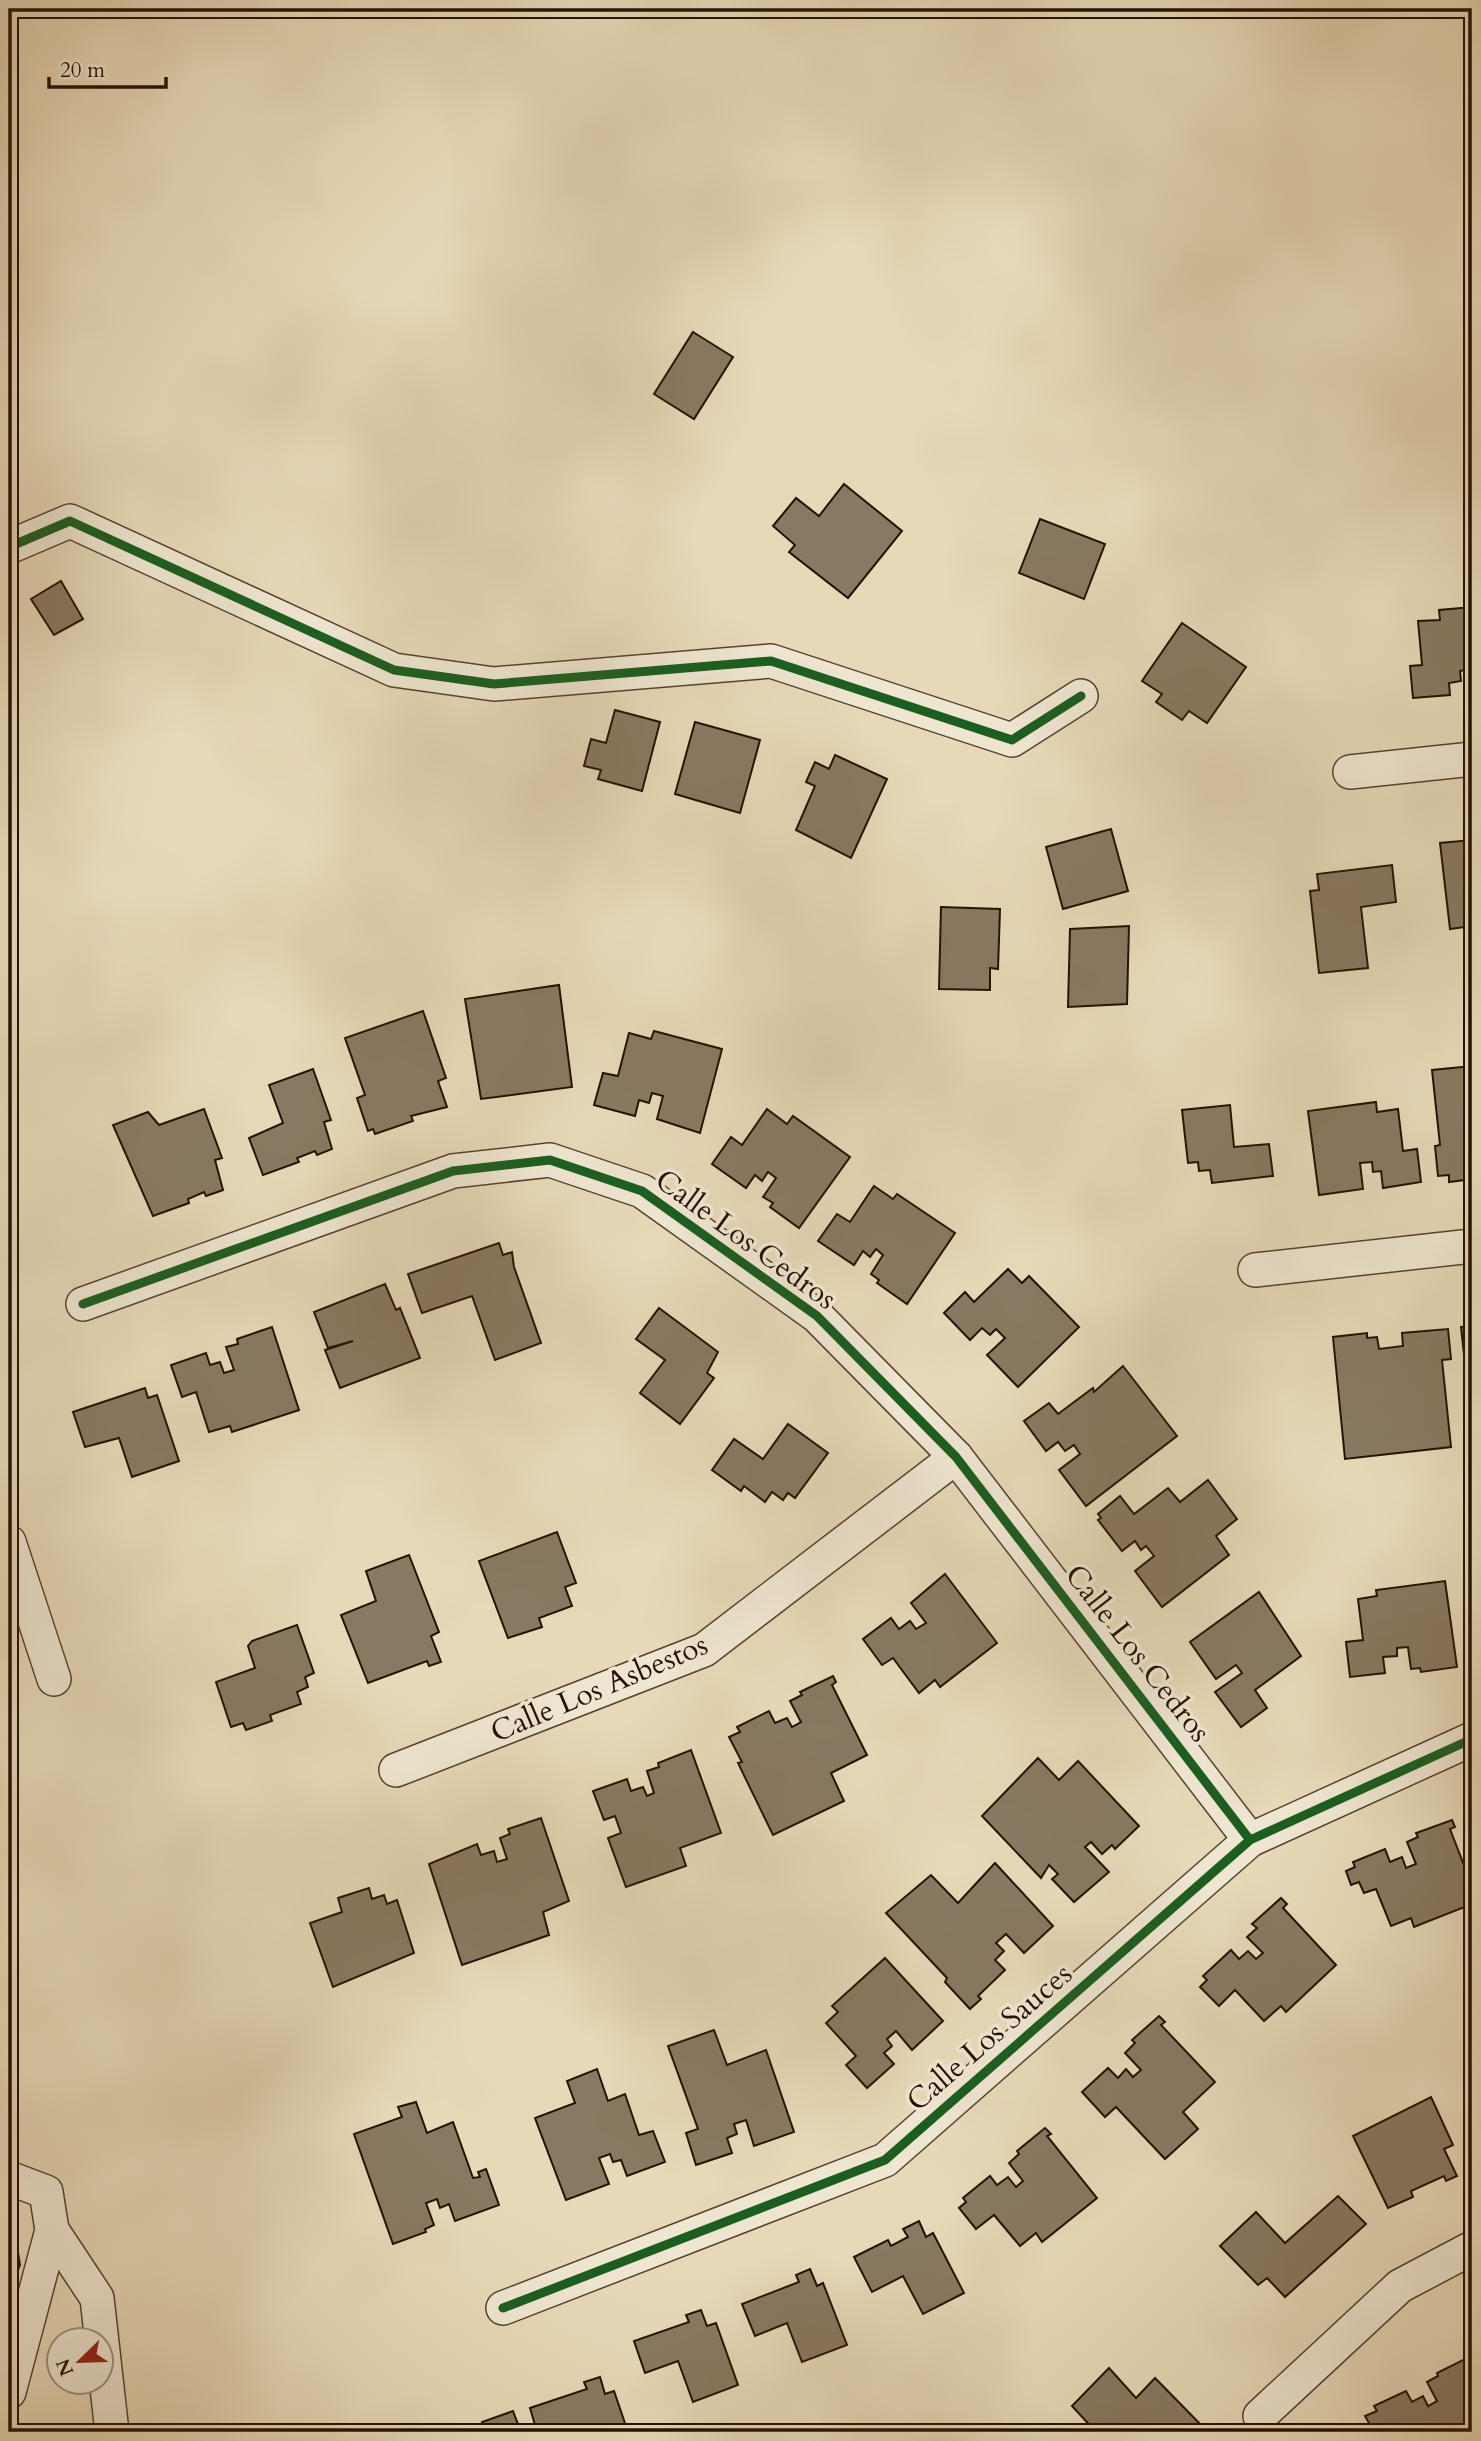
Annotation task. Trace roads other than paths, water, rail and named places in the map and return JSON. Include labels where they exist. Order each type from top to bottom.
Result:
[{"type":"street","points":[[9,547],[70,521],[394,670],[494,684],[771,661],[1012,740],[1081,696]]},
{"type":"street","points":[[1350,772],[1472,759]]},
{"type":"street","name":"Calle Los Cedros","points":[[83,1304],[453,1171],[550,1160],[642,1191],[817,1316],[956,1457],[1250,1840]]},
{"type":"street","points":[[1255,1270],[1472,1246]]},
{"type":"street","name":"Calle Los Asbestos","points":[[396,1770],[704,1650],[956,1457]]},
{"type":"street","points":[[9,1542],[54,1679]]},
{"type":"street","name":"Calle Los Sauces","points":[[503,2308],[885,2160],[1250,1840],[1472,1739]]},
{"type":"street","points":[[9,2178],[46,2192],[52,2230],[9,2392]]},
{"type":"street","points":[[52,2230],[97,2298],[112,2432]]},
{"type":"street","points":[[1260,2416],[1400,2286],[1472,2248]]}]
